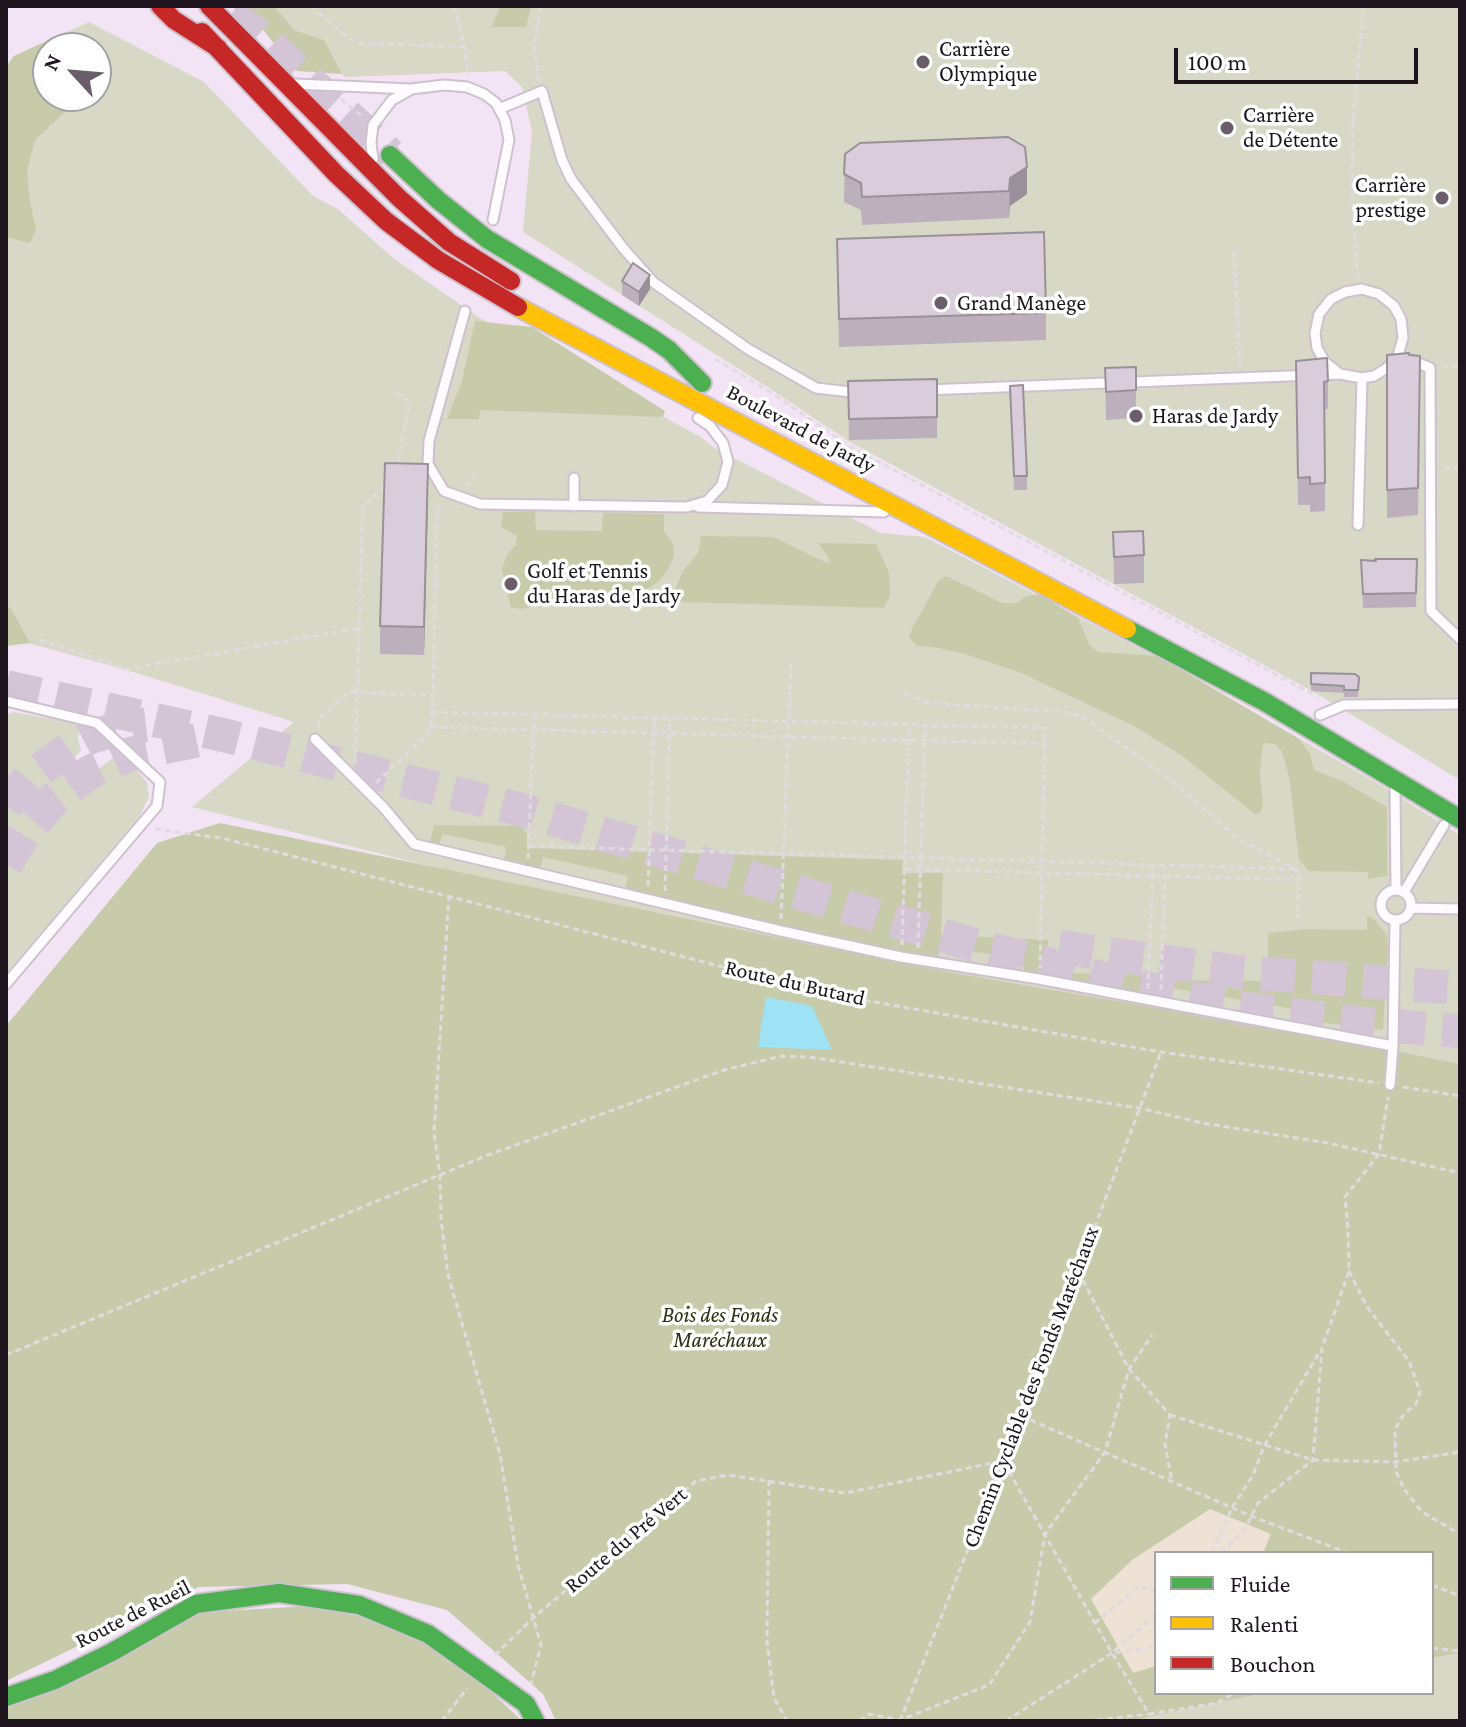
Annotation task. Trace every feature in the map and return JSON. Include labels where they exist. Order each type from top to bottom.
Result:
[{"type":"main road","points":[[160,6],[174,20],[218,48]]},
{"type":"main road","name":"Boulevard de Jardy","points":[[177,6],[303,141],[386,221],[438,260],[500,298],[1265,702],[1395,779],[1452,822]]},
{"type":"main road","points":[[209,6],[399,198],[449,242],[537,288]]},
{"type":"main road","points":[[390,155],[462,220],[563,286]]},
{"type":"main road","name":"Boulevard de Jardy","points":[[563,286],[669,350],[709,387],[604,331]]},
{"type":"main road","name":"Boulevard de Jardy","points":[[843,458],[1274,687],[1319,706],[1377,748]]},
{"type":"main road","name":"Route de Rueil","points":[[6,1697],[55,1680],[196,1604],[279,1593],[323,1598],[380,1612],[428,1634],[480,1670],[530,1713]]},
{"type":"lane","points":[[284,84],[411,89],[444,85],[467,87],[484,94],[505,120],[509,140],[493,220]]},
{"type":"lane","points":[[399,198],[373,160],[371,143],[373,125],[392,100],[411,89]]},
{"type":"lane","points":[[499,109],[542,91],[562,160],[571,179],[653,282],[748,349],[816,388],[846,393],[870,392]]},
{"type":"lane","points":[[537,288],[563,286]]},
{"type":"lane","points":[[909,391],[1340,374],[1362,378],[1374,376],[1387,368],[1398,355],[1403,338],[1401,319],[1394,306],[1379,294],[1362,289],[1345,292],[1331,299],[1318,318],[1315,333],[1317,348],[1325,362],[1340,374]]},
{"type":"lane","points":[[465,311],[429,441],[428,464],[444,491],[480,504],[906,512]]},
{"type":"lane","points":[[566,333],[670,400]]},
{"type":"lane","points":[[1398,355],[1430,368],[1431,611],[1460,639]]},
{"type":"lane","points":[[1358,525],[1362,378]]},
{"type":"lane","points":[[684,409],[710,426],[723,443],[728,462],[722,485],[707,501],[687,507]]},
{"type":"lane","points":[[574,478],[574,506]]},
{"type":"lane","points":[[6,701],[97,723],[160,782],[157,806],[6,984]]},
{"type":"lane","points":[[1319,706],[1460,704]]},
{"type":"lane","points":[[315,739],[414,844],[901,957],[1039,979],[1393,1046]]},
{"type":"lane","points":[[1395,779],[1400,891],[1410,899],[1411,908],[1408,915],[1395,921],[1386,918],[1380,910],[1381,900],[1387,893],[1400,891],[1452,822]]},
{"type":"lane","points":[[1411,908],[1460,909]]},
{"type":"lane","points":[[1390,1085],[1395,921]]},
{"type":"path","points":[[311,6],[347,37],[360,43],[465,47]]},
{"type":"path","points":[[454,6],[469,70],[467,87]]},
{"type":"path","points":[[541,6],[534,46],[542,91]]},
{"type":"path","points":[[1362,289],[1356,263],[1353,121],[1364,6]]},
{"type":"path","points":[[332,86],[333,93],[373,125]]},
{"type":"path","points":[[1234,251],[1240,378]]},
{"type":"path","points":[[708,355],[772,393],[849,446],[1319,706]]},
{"type":"path","points":[[1430,368],[1460,366]]},
{"type":"path","points":[[393,473],[404,439],[409,408],[407,400],[396,393]]},
{"type":"path","points":[[1431,469],[1460,468]]},
{"type":"path","points":[[367,792],[430,732],[437,508],[476,476]]},
{"type":"path","points":[[354,779],[363,507],[389,481]]},
{"type":"path","points":[[40,640],[127,669],[360,628]]},
{"type":"path","points":[[781,931],[791,663]]},
{"type":"path","points":[[315,739],[321,717],[349,692],[433,696]]},
{"type":"path","points":[[905,694],[930,703],[1064,712],[1083,717],[1171,780],[1240,840],[1299,871],[1298,918]]},
{"type":"path","points":[[432,712],[1045,728],[1039,979]]},
{"type":"path","points":[[528,871],[534,715]]},
{"type":"path","points":[[647,900],[654,718]]},
{"type":"path","points":[[665,903],[670,718]]},
{"type":"path","points":[[901,957],[909,725]]},
{"type":"path","points":[[917,960],[925,725]]},
{"type":"path","points":[[431,727],[1045,744]]},
{"type":"path","name":"Route du Butard","points":[[139,826],[222,838],[828,994],[1161,1052],[1460,1096]]},
{"type":"path","points":[[529,846],[1294,869]]},
{"type":"path","points":[[1148,1000],[1153,864]]},
{"type":"path","points":[[1161,1002],[1165,865]]},
{"type":"path","points":[[905,869],[1299,880]]},
{"type":"path","points":[[449,895],[434,1132],[440,1175],[441,1219],[448,1275],[500,1454],[518,1565],[541,1645],[530,1713]]},
{"type":"path","name":"Chemin Cyclable des Fonds Maréchaux","points":[[900,1721],[1161,1052]]},
{"type":"path","points":[[6,1355],[488,1155],[724,1070],[782,1056],[809,1057],[1139,1108],[1202,1123],[1328,1143],[1460,1173]]},
{"type":"path","points":[[1213,1551],[1232,1508],[1253,1475],[1264,1446],[1322,1348],[1349,1271],[1345,1197],[1379,1154],[1390,1085]]},
{"type":"path","points":[[1078,1271],[1129,1369],[1170,1415],[1313,1460],[1395,1462],[1460,1452]]},
{"type":"path","points":[[1349,1271],[1367,1307],[1409,1361],[1420,1392],[1416,1404],[1404,1414],[1395,1429],[1395,1462],[1404,1489],[1422,1512],[1460,1534]]},
{"type":"path","points":[[860,1721],[869,1714],[900,1721],[989,1685],[1030,1622],[1045,1534],[1105,1452],[1129,1369],[1152,1335]]},
{"type":"path","points":[[1223,1551],[1245,1529],[1258,1503],[1313,1460],[1322,1348]]},
{"type":"path","points":[[1170,1415],[1165,1444],[1172,1482]]},
{"type":"path","points":[[1021,1416],[1251,1516],[1343,1551]]},
{"type":"path","points":[[1003,1461],[1149,1714]]},
{"type":"path","name":"Route du Pré Vert","points":[[442,1721],[480,1670],[533,1618],[696,1481],[728,1475],[845,1493],[1003,1461]]},
{"type":"path","points":[[769,1480],[767,1641],[774,1698],[787,1721]]},
{"type":"path","points":[[1095,1623],[1139,1586],[1154,1590]]},
{"type":"path","points":[[1434,1586],[1460,1596]]},
{"type":"path","points":[[1006,1721],[1112,1653],[1154,1616]]},
{"type":"path","points":[[1112,1653],[1148,1648],[1154,1643]]},
{"type":"path","points":[[1434,1648],[1460,1651]]},
{"type":"path","points":[[1087,1721],[1217,1703],[1231,1695]]},
{"type":"green space","points":[[243,6],[274,6],[294,30],[324,40],[342,74],[297,71]]},
{"type":"green space","name":"Haras de Jardy","points":[[267,6],[1460,6],[1460,780],[1312,691],[848,441],[523,232],[532,132],[522,87],[505,71],[345,77]]},
{"type":"green space","points":[[500,6],[531,6],[526,27],[492,27]]},
{"type":"green space","name":"Golf et Tennis du Haras de Jardy","points":[[89,22],[108,32],[67,32]]},
{"type":"green space","name":"Golf et Tennis du Haras de Jardy","points":[[112,34],[204,82],[313,196],[338,209],[393,258],[480,318],[699,436],[716,449],[881,533],[925,537],[1175,667],[1382,786],[1460,835],[1460,1073],[567,900],[192,807],[294,722],[130,671],[6,637],[6,67],[14,56],[32,48],[32,112],[112,112]]},
{"type":"green space","points":[[32,48],[32,112],[65,112],[35,140],[27,171],[36,230],[30,243],[6,237],[6,67],[14,56]]},
{"type":"green space","points":[[475,321],[532,327],[665,411],[663,417],[480,410],[479,419],[447,419],[462,381]]},
{"type":"green space","points":[[535,511],[536,530],[602,531],[603,513],[664,514],[664,531],[673,543],[674,556],[668,570],[647,589],[549,602],[522,609],[511,607],[502,569],[507,555],[516,545],[517,536],[501,527],[503,512]]},
{"type":"green space","points":[[701,536],[773,537],[827,563],[830,560],[818,543],[876,544],[889,573],[890,596],[884,608],[680,602],[673,593],[683,571],[698,553]]},
{"type":"green space","points":[[946,576],[1002,603],[1017,603],[1026,596],[1040,594],[1078,618],[1090,646],[1099,652],[1158,656],[1299,739],[1310,754],[1314,770],[1344,782],[1387,807],[1387,876],[1368,879],[1368,872],[1309,871],[1299,860],[1289,776],[1282,752],[1275,744],[1263,743],[1260,774],[1263,802],[1261,812],[1255,814],[1181,755],[1134,726],[1019,672],[965,654],[917,646],[909,637],[913,627],[939,580]]},
{"type":"green space","points":[[6,604],[11,609],[30,643],[6,646]]},
{"type":"green space","points":[[13,712],[81,724],[78,739],[81,751],[66,765],[77,784],[113,758],[123,755],[147,783],[149,797],[139,817],[6,974],[6,715]]},
{"type":"green space","name":"Bois des Fonds Maréchaux","points":[[220,823],[936,970],[1308,1034],[1460,1064],[1460,1653],[1434,1658],[1434,1551],[1154,1551],[1154,1695],[1255,1695],[1130,1721],[556,1721],[543,1694],[447,1610],[347,1584],[199,1587],[6,1681],[6,1026],[157,843]]},
{"type":"green space","points":[[434,825],[521,826],[527,834],[527,848],[903,860],[902,873],[943,873],[941,935],[1048,940],[1048,973],[1140,974],[1171,980],[1268,981],[1268,933],[1308,929],[1367,930],[1367,916],[1374,919],[1387,935],[1383,1030],[1310,1021],[1311,1012],[1171,988],[1170,999],[1027,974],[1018,958],[940,947],[938,958],[795,929],[625,890],[628,876],[543,857],[540,870],[504,861],[506,847],[443,834],[439,845],[430,842]]},
{"type":"green space","points":[[344,1604],[434,1638],[522,1721],[6,1721],[6,1709],[205,1612]]},
{"type":"green space","points":[[1460,1653],[1460,1721],[1130,1721],[1255,1695],[1434,1695],[1434,1658]]},
{"type":"sand","points":[[1210,1509],[1271,1534],[1264,1551],[1154,1551],[1154,1667],[1133,1673],[1091,1599],[1132,1560]]},
{"type":"water","points":[[766,997],[812,1006],[832,1050],[758,1047]]},
{"type":"building","points":[[1008,137],[1025,147],[1027,167],[1010,178],[1009,191],[862,197],[861,183],[844,174],[845,154],[860,143]]},
{"type":"building","name":"Grand Manège","points":[[1044,232],[1046,313],[839,319],[837,239]]},
{"type":"building","points":[[633,263],[650,275],[639,292],[622,281]]},
{"type":"building","points":[[1409,353],[1420,356],[1418,488],[1387,490],[1387,355]]},
{"type":"building","points":[[1327,358],[1328,381],[1324,382],[1325,483],[1310,484],[1310,477],[1298,478],[1296,361]]},
{"type":"building","points":[[1136,367],[1136,390],[1106,392],[1105,368]]},
{"type":"building","points":[[937,379],[937,417],[849,419],[848,381]]},
{"type":"building","points":[[1023,385],[1027,476],[1014,476],[1010,386]]},
{"type":"building","points":[[385,463],[428,464],[424,627],[380,626]]},
{"type":"building","points":[[1143,531],[1144,555],[1114,557],[1113,532]]},
{"type":"building","points":[[1417,559],[1416,593],[1363,594],[1361,560]]},
{"type":"building","points":[[1311,673],[1355,674],[1359,677],[1358,690],[1311,684]]},
{"type":"tunnel","points":[[230,16],[258,35],[390,155]]},
{"type":"tunnel","points":[[6,687],[223,735],[526,811],[975,945],[1120,983],[1240,1008],[1366,1024],[1460,1031]]},
{"type":"tunnel","points":[[6,805],[29,777],[72,747],[120,728],[146,725]]},
{"type":"tunnel","points":[[6,864],[26,831],[55,798],[90,772],[130,754],[214,737]]},
{"type":"tunnel","points":[[1059,947],[1239,972],[1460,988]]},
{"type":"traffic: fast","points":[[390,155],[438,200],[487,239],[650,337],[669,350],[702,383]]},
{"type":"traffic: fast","points":[[1127,629],[1265,702],[1460,819]]},
{"type":"traffic: fast","points":[[6,1697],[55,1680],[196,1604],[279,1593],[359,1605],[428,1634],[526,1704],[535,1721]]},
{"type":"traffic: slow","points":[[518,307],[1127,629]]},
{"type":"traffic: jam","points":[[160,6],[174,20],[218,48]]},
{"type":"traffic: jam","points":[[209,6],[399,198],[449,242],[511,281]]},
{"type":"traffic: jam","points":[[202,32],[336,174],[386,221],[438,260],[518,307]]},
{"type":"place","name":"Carrière Olympique","points":[[923,62]]},
{"type":"place","name":"Carrière de Détente","points":[[1227,128]]},
{"type":"place","name":"Carrière prestige","points":[[1442,198]]},
{"type":"place","name":"Grand Manège","points":[[941,303]]},
{"type":"place","name":"Haras de Jardy","points":[[1136,416]]},
{"type":"place","name":"Golf et Tennis du Haras de Jardy","points":[[511,584]]}]
